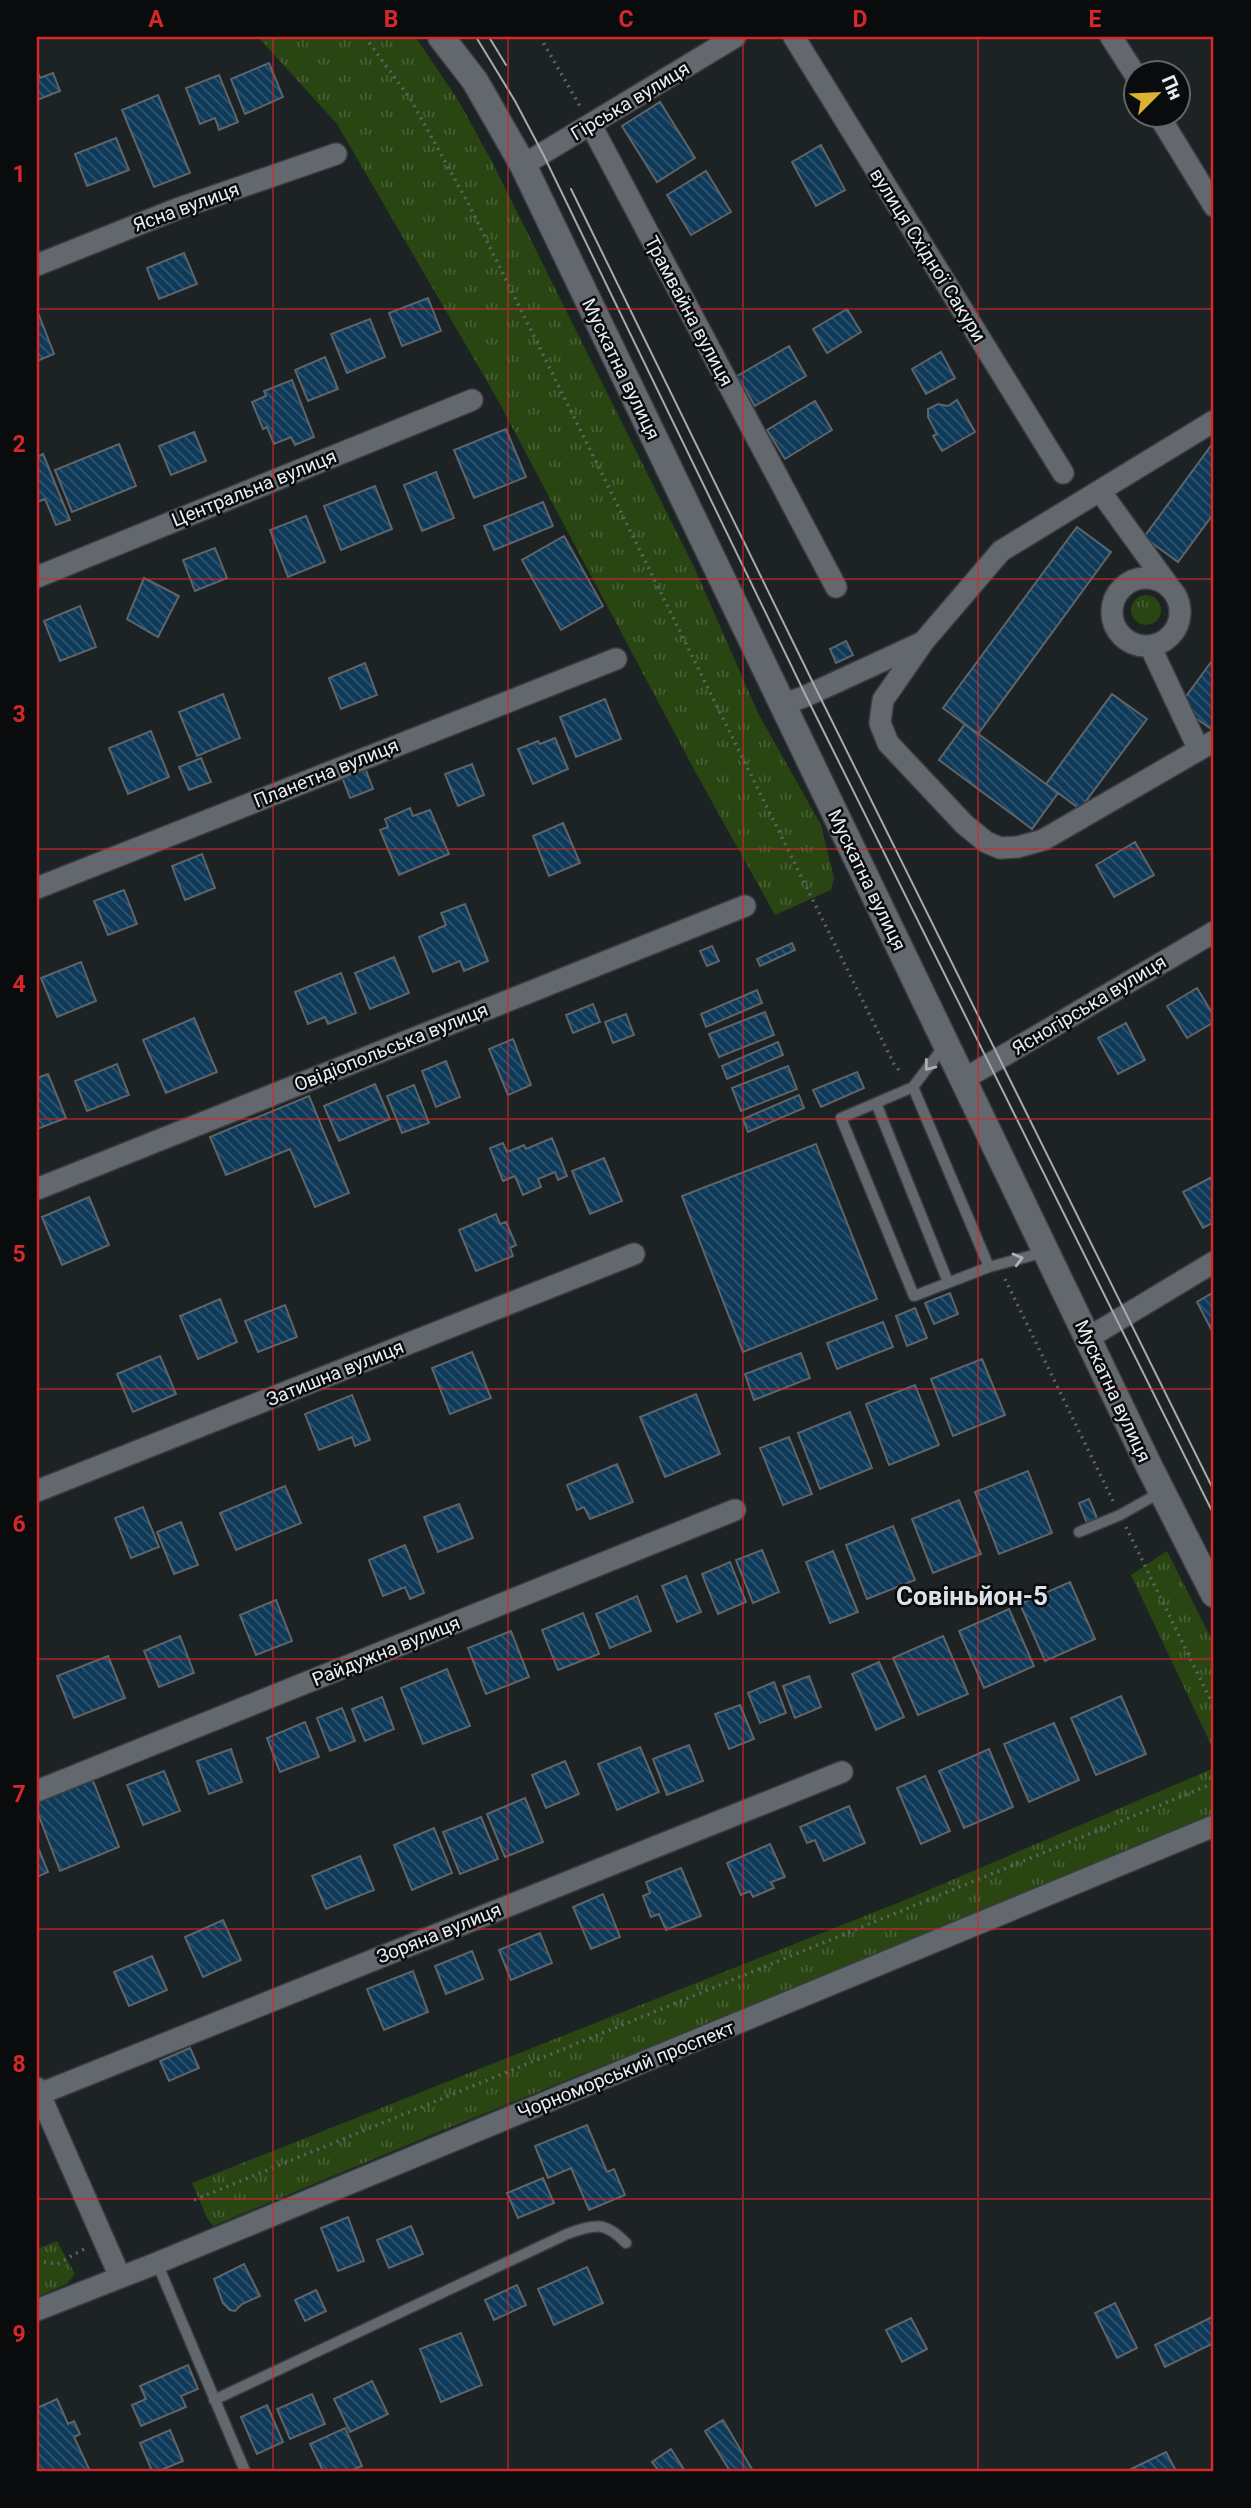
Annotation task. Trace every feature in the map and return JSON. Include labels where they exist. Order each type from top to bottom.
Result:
[{"type":"street","name":"Мускатна вулиця","points":[[442,37],[475,81],[523,165],[1161,1492],[1213,1590]]},
{"type":"street","name":"Гірська вулиця","points":[[523,165],[736,37]]},
{"type":"street","name":"вулиця Східної Сакури","points":[[794,37],[1063,473]]},
{"type":"street","points":[[1111,37],[1126,60]]},
{"type":"street","name":"Трамвайна вулиця","points":[[591,125],[836,586]]},
{"type":"street","points":[[1168,130],[1214,206]]},
{"type":"street","name":"Ясна вулиця","points":[[37,265],[177,209],[336,154]]},
{"type":"street","name":"Центральна вулиця","points":[[37,576],[472,400]]},
{"type":"street","points":[[1150,646],[1207,746],[1043,840],[1018,847],[1000,848],[986,842],[964,824],[888,743],[880,723],[883,700],[924,641],[1001,551],[1214,421]]},
{"type":"street","points":[[1100,491],[1169,587],[1180,606],[1177,628],[1161,643],[1150,646],[1128,641],[1120,633],[1112,612],[1119,591],[1138,579],[1149,578],[1169,587]]},
{"type":"street","points":[[782,705],[924,641]]},
{"type":"street","name":"Планетна вулиця","points":[[37,888],[616,659]]},
{"type":"street","name":"Овідіопольська вулиця","points":[[37,1189],[745,906]]},
{"type":"street","name":"Ясногірська вулиця","points":[[964,1079],[1214,932]]},
{"type":"street","name":"Затишна вулиця","points":[[37,1491],[634,1254]]},
{"type":"street","points":[[1088,1338],[1214,1262]]},
{"type":"street","name":"Райдужна вулиця","points":[[37,1791],[735,1510]]},
{"type":"street","name":"Зоряна вулиця","points":[[38,2092],[842,1772]]},
{"type":"street","name":"Чорноморський проспект","points":[[37,2310],[157,2263],[1214,1826]]},
{"type":"street","points":[[38,2092],[120,2277]]},
{"type":"lane","points":[[945,1045],[913,1087],[841,1118],[914,1296],[993,1266],[1047,1251]]},
{"type":"lane","points":[[913,1087],[993,1266]]},
{"type":"lane","points":[[876,1103],[948,1282]]},
{"type":"lane","points":[[1079,1532],[1120,1515],[1161,1492]]},
{"type":"lane","points":[[214,2400],[574,2231],[593,2225],[604,2226],[615,2232],[626,2244]]},
{"type":"lane","points":[[157,2263],[245,2471]]},
{"type":"path","points":[[365,37],[411,100],[468,202],[894,1064],[913,1087]]},
{"type":"path","points":[[540,37],[591,125]]},
{"type":"path","points":[[993,1266],[1214,1707]]},
{"type":"path","points":[[194,2200],[1214,1783]]},
{"type":"path","points":[[37,2261],[57,2264],[103,2238]]},
{"type":"green space","points":[[258,37],[415,37],[458,100],[491,160],[695,569],[758,713],[821,825],[834,878],[831,890],[775,915],[697,775],[495,395],[337,124]]},
{"type":"green space","points":[[1146,595],[1157,599],[1161,610],[1157,621],[1146,625],[1135,621],[1131,610],[1135,599]]},
{"type":"green space","points":[[1167,1551],[1214,1644],[1214,1751],[1131,1575]]},
{"type":"green space","points":[[1214,1768],[1214,1819],[441,2131],[213,2226],[192,2183],[905,1900]]},
{"type":"green space","points":[[57,2241],[75,2274],[67,2284],[37,2297],[37,2249]]},
{"type":"building","points":[[269,63],[283,97],[245,114],[231,79]]},
{"type":"building","points":[[37,70],[40,78],[53,73],[60,91],[37,100]]},
{"type":"building","points":[[219,75],[238,122],[219,130],[215,118],[200,124],[186,88]]},
{"type":"building","points":[[158,95],[190,173],[154,187],[122,110]]},
{"type":"building","points":[[660,102],[695,158],[657,182],[622,126]]},
{"type":"building","points":[[116,138],[129,170],[87,186],[75,154]]},
{"type":"building","points":[[821,145],[845,190],[816,206],[792,162]]},
{"type":"building","points":[[706,171],[731,212],[691,235],[667,195]]},
{"type":"building","points":[[184,253],[197,284],[159,299],[147,268]]},
{"type":"building","points":[[428,298],[441,331],[402,346],[389,313]]},
{"type":"building","points":[[847,309],[861,332],[827,353],[813,329]]},
{"type":"building","points":[[37,310],[54,354],[37,361]]},
{"type":"building","points":[[370,319],[385,357],[347,373],[331,334]]},
{"type":"building","points":[[789,346],[806,376],[755,406],[737,376]]},
{"type":"building","points":[[941,352],[955,378],[926,394],[912,369]]},
{"type":"building","points":[[325,357],[338,389],[308,401],[295,370]]},
{"type":"building","points":[[292,380],[314,437],[295,445],[291,437],[274,444],[267,427],[263,429],[252,402],[266,396],[264,391]]},
{"type":"building","points":[[957,400],[975,432],[942,451],[933,436],[937,434],[928,417],[928,409],[938,404],[948,406]]},
{"type":"building","points":[[815,401],[832,430],[785,459],[767,430]]},
{"type":"building","points":[[506,429],[526,477],[474,498],[454,450]]},
{"type":"building","points":[[194,432],[206,461],[171,475],[159,446]]},
{"type":"building","points":[[1213,443],[1214,513],[1178,562],[1144,537]]},
{"type":"building","points":[[119,444],[136,486],[72,512],[55,470]]},
{"type":"building","points":[[43,454],[70,520],[56,525],[45,499],[37,502],[37,457]]},
{"type":"building","points":[[436,472],[454,518],[422,531],[404,485]]},
{"type":"building","points":[[375,486],[392,529],[341,550],[324,506]]},
{"type":"building","points":[[543,502],[553,526],[494,550],[484,526]]},
{"type":"building","points":[[306,516],[325,562],[288,577],[270,530]]},
{"type":"building","points":[[1077,527],[1111,552],[978,734],[943,708]]},
{"type":"building","points":[[564,536],[603,606],[561,630],[522,560]]},
{"type":"building","points":[[215,548],[227,578],[195,591],[183,560]]},
{"type":"building","points":[[144,578],[179,596],[158,637],[127,619]]},
{"type":"building","points":[[80,606],[96,647],[60,661],[44,621]]},
{"type":"building","points":[[846,641],[853,655],[836,663],[830,649]]},
{"type":"building","points":[[1214,658],[1214,731],[1179,706]]},
{"type":"building","points":[[365,663],[377,695],[341,709],[329,678]]},
{"type":"building","points":[[223,694],[240,738],[197,756],[179,712]]},
{"type":"building","points":[[1112,694],[1147,719],[1080,809],[1046,784]]},
{"type":"building","points":[[605,699],[621,739],[576,757],[560,717]]},
{"type":"building","points":[[965,724],[1058,793],[1032,829],[939,760]]},
{"type":"building","points":[[151,731],[169,777],[128,794],[109,748]]},
{"type":"building","points":[[555,738],[568,769],[533,784],[518,749]]},
{"type":"building","points":[[201,758],[211,782],[189,790],[179,767]]},
{"type":"building","points":[[472,764],[484,795],[458,806],[445,774]]},
{"type":"building","points":[[364,765],[373,789],[350,798],[341,774]]},
{"type":"building","points":[[410,808],[413,816],[430,810],[449,854],[399,875],[380,830],[388,827],[385,819]]},
{"type":"building","points":[[563,823],[580,863],[549,876],[533,836]]},
{"type":"building","points":[[1135,842],[1154,875],[1114,897],[1096,865]]},
{"type":"building","points":[[202,854],[215,888],[185,900],[172,866]]},
{"type":"building","points":[[124,890],[137,924],[108,935],[94,901]]},
{"type":"building","points":[[465,904],[488,961],[464,971],[460,961],[433,972],[419,937],[446,925],[441,913]]},
{"type":"building","points":[[792,943],[795,950],[760,966],[757,959]]},
{"type":"building","points":[[712,946],[719,961],[707,966],[700,951]]},
{"type":"building","points":[[394,957],[409,993],[370,1009],[355,973]]},
{"type":"building","points":[[81,962],[96,1001],[57,1017],[41,978]]},
{"type":"building","points":[[341,973],[356,1013],[328,1024],[325,1017],[308,1024],[295,992]]},
{"type":"building","points":[[1197,988],[1214,1016],[1214,1022],[1187,1038],[1167,1006]]},
{"type":"building","points":[[757,990],[762,1003],[706,1027],[701,1014]]},
{"type":"building","points":[[593,1004],[600,1022],[573,1033],[566,1015]]},
{"type":"building","points":[[765,1012],[774,1035],[719,1057],[709,1034]]},
{"type":"building","points":[[626,1014],[634,1035],[613,1043],[605,1022]]},
{"type":"building","points":[[194,1018],[217,1072],[166,1093],[143,1040]]},
{"type":"building","points":[[1126,1023],[1145,1060],[1118,1074],[1098,1038]]},
{"type":"building","points":[[513,1039],[531,1085],[508,1095],[489,1049]]},
{"type":"building","points":[[778,1042],[783,1055],[727,1079],[722,1066]]},
{"type":"building","points":[[446,1061],[460,1097],[436,1107],[422,1071]]},
{"type":"building","points":[[117,1064],[129,1095],[87,1111],[75,1081]]},
{"type":"building","points":[[788,1066],[797,1089],[741,1111],[732,1088]]},
{"type":"building","points":[[857,1072],[864,1088],[821,1107],[813,1090]]},
{"type":"building","points":[[48,1074],[66,1118],[37,1129],[37,1078]]},
{"type":"building","points":[[375,1084],[390,1119],[339,1141],[324,1106]]},
{"type":"building","points":[[414,1085],[429,1123],[402,1133],[387,1096]]},
{"type":"building","points":[[799,1095],[804,1108],[748,1132],[743,1119]]},
{"type":"building","points":[[309,1096],[349,1193],[315,1207],[290,1149],[226,1175],[210,1137]]},
{"type":"building","points":[[552,1138],[567,1176],[558,1180],[555,1172],[538,1179],[541,1187],[523,1195],[515,1176],[503,1181],[490,1148],[503,1143],[507,1152],[524,1145],[526,1149]]},
{"type":"building","points":[[816,1144],[877,1299],[743,1352],[682,1196]]},
{"type":"building","points":[[604,1158],[622,1201],[590,1214],[572,1171]]},
{"type":"building","points":[[1214,1176],[1214,1222],[1203,1228],[1183,1192]]},
{"type":"building","points":[[89,1197],[109,1245],[62,1265],[42,1217]]},
{"type":"building","points":[[496,1214],[500,1224],[506,1222],[516,1245],[510,1248],[513,1256],[476,1271],[459,1230]]},
{"type":"building","points":[[1214,1292],[1214,1327],[1211,1329],[1197,1302]]},
{"type":"building","points":[[950,1293],[958,1314],[934,1324],[925,1303]]},
{"type":"building","points":[[220,1299],[237,1342],[198,1359],[180,1316]]},
{"type":"building","points":[[285,1305],[297,1337],[258,1352],[245,1321]]},
{"type":"building","points":[[915,1308],[927,1338],[907,1346],[896,1316]]},
{"type":"building","points":[[883,1322],[893,1347],[837,1369],[827,1343]]},
{"type":"building","points":[[472,1352],[491,1398],[450,1414],[432,1368]]},
{"type":"building","points":[[801,1353],[810,1378],[754,1400],[745,1374]]},
{"type":"building","points":[[160,1356],[176,1394],[133,1412],[117,1374]]},
{"type":"building","points":[[982,1359],[1005,1415],[953,1436],[931,1379]]},
{"type":"building","points":[[915,1385],[939,1445],[889,1465],[866,1404]]},
{"type":"building","points":[[696,1394],[720,1454],[665,1477],[640,1417]]},
{"type":"building","points":[[352,1395],[370,1440],[355,1446],[352,1437],[319,1450],[305,1414]]},
{"type":"building","points":[[850,1412],[872,1468],[820,1489],[798,1433]]},
{"type":"building","points":[[789,1437],[812,1494],[783,1505],[760,1448]]},
{"type":"building","points":[[617,1464],[633,1502],[590,1519],[584,1507],[577,1510],[567,1485]]},
{"type":"building","points":[[1028,1471],[1052,1533],[999,1554],[975,1492]]},
{"type":"building","points":[[285,1486],[301,1523],[236,1550],[220,1513]]},
{"type":"building","points":[[1089,1499],[1097,1518],[1087,1523],[1079,1503]]},
{"type":"building","points":[[959,1500],[981,1554],[933,1573],[912,1519]]},
{"type":"building","points":[[459,1504],[473,1538],[438,1552],[424,1517]]},
{"type":"building","points":[[143,1507],[159,1547],[131,1558],[115,1518]]},
{"type":"building","points":[[181,1522],[198,1565],[174,1574],[157,1532]]},
{"type":"building","points":[[893,1526],[915,1580],[867,1599],[846,1545]]},
{"type":"building","points":[[405,1545],[424,1593],[410,1599],[405,1587],[383,1596],[369,1560]]},
{"type":"building","points":[[762,1550],[779,1592],[753,1603],[736,1560]]},
{"type":"building","points":[[833,1551],[858,1612],[830,1623],[806,1562]]},
{"type":"building","points":[[730,1562],[746,1602],[718,1614],[702,1574]]},
{"type":"building","points":[[686,1576],[701,1612],[677,1622],[662,1586]]},
{"type":"building","points":[[1070,1582],[1095,1639],[1045,1661],[1020,1604]]},
{"type":"building","points":[[637,1596],[651,1631],[610,1648],[596,1614]]},
{"type":"building","points":[[276,1600],[292,1641],[256,1655],[240,1615]]},
{"type":"building","points":[[1009,1609],[1034,1666],[984,1688],[959,1631]]},
{"type":"building","points":[[583,1613],[599,1654],[558,1670],[542,1630]]},
{"type":"building","points":[[511,1631],[529,1677],[486,1694],[468,1648]]},
{"type":"building","points":[[180,1636],[194,1673],[159,1687],[144,1651]]},
{"type":"building","points":[[943,1636],[968,1694],[918,1715],[893,1658]]},
{"type":"building","points":[[108,1656],[125,1698],[74,1718],[57,1676]]},
{"type":"building","points":[[879,1662],[904,1717],[876,1730],[852,1674]]},
{"type":"building","points":[[447,1669],[470,1726],[423,1744],[401,1688]]},
{"type":"building","points":[[809,1676],[821,1707],[795,1718],[783,1686]]},
{"type":"building","points":[[774,1682],[786,1713],[760,1723],[748,1693]]},
{"type":"building","points":[[1121,1696],[1146,1754],[1096,1775],[1071,1718]]},
{"type":"building","points":[[382,1697],[394,1729],[365,1741],[352,1709]]},
{"type":"building","points":[[740,1705],[754,1739],[729,1749],[715,1714]]},
{"type":"building","points":[[342,1708],[355,1741],[330,1751],[317,1718]]},
{"type":"building","points":[[305,1722],[319,1757],[280,1772],[267,1738]]},
{"type":"building","points":[[1054,1723],[1079,1780],[1029,1802],[1004,1744]]},
{"type":"building","points":[[689,1745],[703,1781],[667,1795],[653,1759]]},
{"type":"building","points":[[640,1747],[659,1792],[617,1810],[598,1764]]},
{"type":"building","points":[[231,1749],[242,1782],[209,1794],[197,1761]]},
{"type":"building","points":[[989,1749],[1013,1807],[964,1828],[939,1771]]},
{"type":"building","points":[[565,1761],[579,1794],[546,1808],[532,1775]]},
{"type":"building","points":[[164,1771],[180,1811],[143,1825],[127,1785]]},
{"type":"building","points":[[925,1776],[950,1831],[921,1844],[897,1788]]},
{"type":"building","points":[[92,1778],[119,1847],[60,1871],[37,1811],[37,1800]]},
{"type":"building","points":[[525,1798],[543,1842],[505,1857],[487,1814]]},
{"type":"building","points":[[849,1806],[865,1843],[824,1861],[815,1840],[807,1843],[800,1827]]},
{"type":"building","points":[[481,1817],[498,1859],[460,1874],[443,1832]]},
{"type":"building","points":[[434,1828],[452,1873],[412,1890],[394,1845]]},
{"type":"building","points":[[770,1844],[785,1877],[771,1882],[774,1888],[753,1897],[750,1891],[741,1895],[727,1863]]},
{"type":"building","points":[[37,1845],[48,1872],[37,1877]]},
{"type":"building","points":[[360,1856],[374,1890],[326,1909],[312,1876]]},
{"type":"building","points":[[681,1868],[701,1916],[666,1930],[659,1914],[651,1917],[643,1896],[650,1893],[646,1882]]},
{"type":"building","points":[[603,1894],[620,1937],[591,1949],[573,1907]]},
{"type":"building","points":[[223,1920],[241,1960],[203,1977],[185,1937]]},
{"type":"building","points":[[540,1933],[552,1963],[511,1980],[499,1950]]},
{"type":"building","points":[[472,1951],[483,1979],[446,1994],[435,1966]]},
{"type":"building","points":[[152,1956],[167,1990],[129,2006],[114,1972]]},
{"type":"building","points":[[413,1971],[428,2012],[384,2030],[367,1989]]},
{"type":"building","points":[[190,2048],[199,2068],[169,2081],[160,2061]]},
{"type":"building","points":[[587,2125],[607,2172],[614,2169],[625,2195],[589,2210],[571,2168],[548,2178],[535,2146]]},
{"type":"building","points":[[543,2178],[554,2203],[518,2218],[507,2193]]},
{"type":"building","points":[[348,2217],[364,2261],[338,2271],[321,2228]]},
{"type":"building","points":[[411,2226],[423,2254],[389,2268],[377,2240]]},
{"type":"building","points":[[244,2264],[260,2296],[242,2304],[235,2311],[230,2310],[223,2303],[214,2279]]},
{"type":"building","points":[[587,2267],[603,2303],[554,2325],[538,2289]]},
{"type":"building","points":[[517,2285],[526,2305],[494,2320],[485,2300]]},
{"type":"building","points":[[316,2290],[326,2311],[305,2321],[295,2300]]},
{"type":"building","points":[[1115,2303],[1137,2348],[1117,2358],[1095,2313]]},
{"type":"building","points":[[1214,2316],[1214,2343],[1165,2367],[1155,2345]]},
{"type":"building","points":[[911,2318],[927,2349],[902,2362],[886,2330]]},
{"type":"building","points":[[461,2333],[482,2385],[441,2402],[420,2349]]},
{"type":"building","points":[[188,2365],[198,2389],[181,2396],[186,2407],[141,2426],[132,2405],[146,2399],[140,2386]]},
{"type":"building","points":[[372,2381],[388,2414],[350,2432],[334,2399]]},
{"type":"building","points":[[312,2394],[325,2424],[290,2439],[277,2409]]},
{"type":"building","points":[[57,2399],[68,2424],[74,2421],[80,2434],[74,2437],[90,2471],[37,2471],[37,2408]]},
{"type":"building","points":[[267,2405],[283,2442],[257,2454],[241,2417]]},
{"type":"building","points":[[723,2420],[753,2471],[730,2471],[705,2431]]},
{"type":"building","points":[[345,2428],[362,2466],[350,2471],[323,2471],[310,2444]]},
{"type":"building","points":[[170,2430],[183,2461],[159,2471],[152,2471],[140,2443]]},
{"type":"building","points":[[671,2449],[685,2471],[659,2471],[652,2462]]},
{"type":"building","points":[[1166,2452],[1176,2471],[1127,2471]]},
{"type":"tram line","points":[[476,37],[543,154],[806,696],[1214,1515]]},
{"type":"tram line","points":[[489,37],[506,65]]},
{"type":"tram line","points":[[571,189],[1214,1491]]},
{"type":"district","name":"Совіньйон-5","points":[[972,1596]]}]
